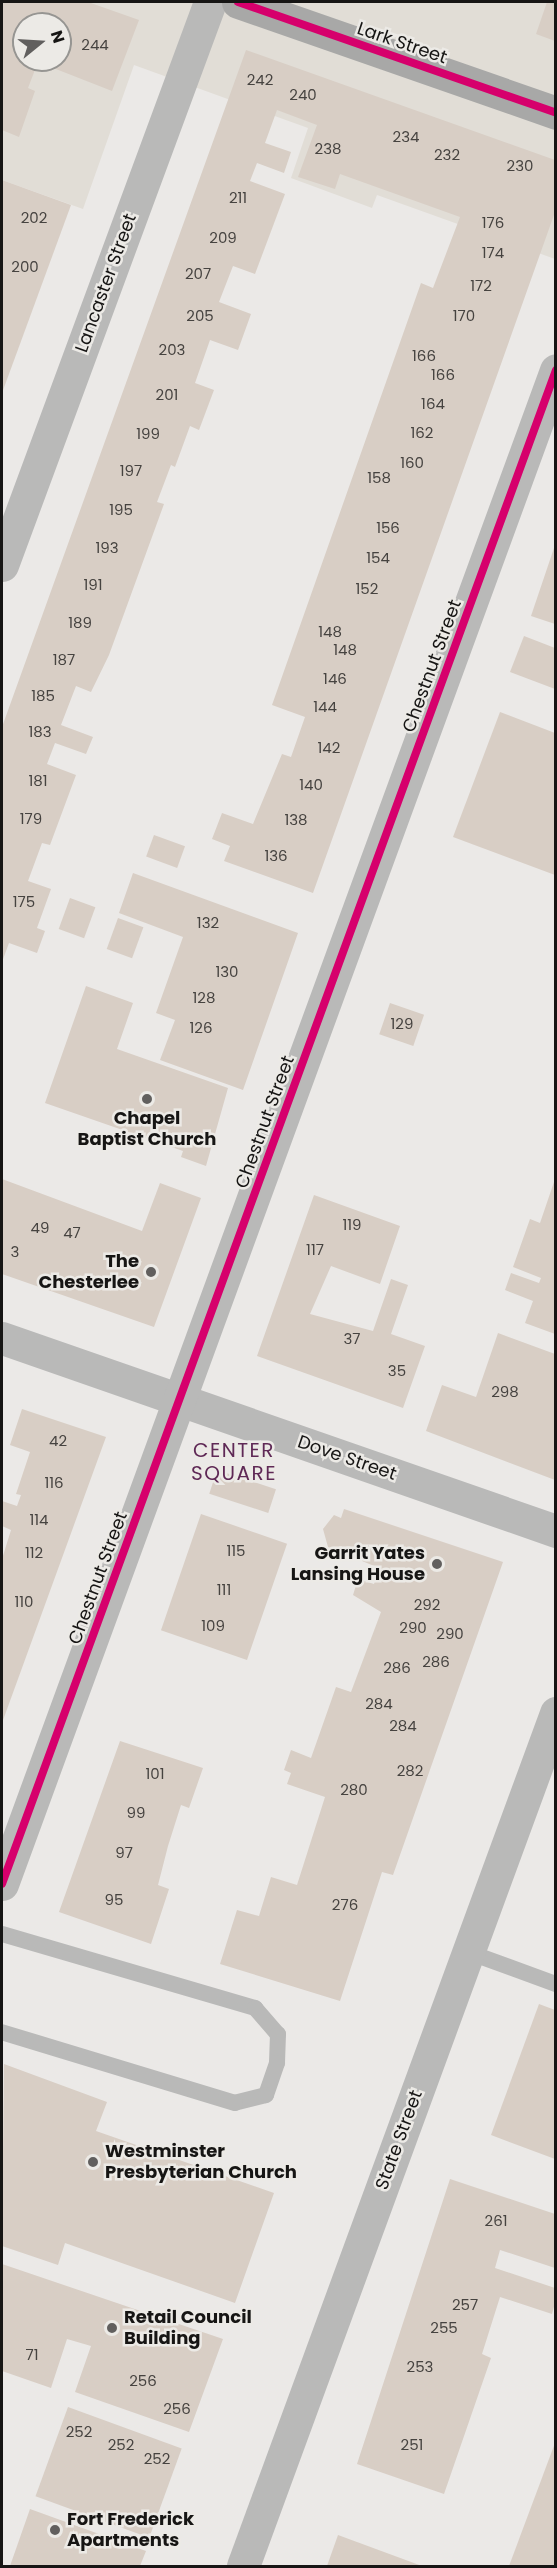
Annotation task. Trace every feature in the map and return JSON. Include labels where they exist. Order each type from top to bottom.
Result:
[{"type":"main road","name":"Lark Street","points":[[238,2],[555,113]]},
{"type":"street","name":"Lancaster Street","points":[[2,566],[210,2]]},
{"type":"street","name":"Chestnut Street","points":[[2,1884],[555,370]]},
{"type":"street","name":"Dove Street","points":[[2,1338],[555,1530]]},
{"type":"street","name":"State Street","points":[[243,2566],[555,1713]]},
{"type":"lane","points":[[2,1934],[255,2008],[278,2034],[277,2063],[266,2095],[235,2103],[2,2032]]},
{"type":"lane","points":[[468,1952],[555,1984]]},
{"type":"shaded area","points":[[2,2],[555,2],[555,259],[377,195],[372,208],[291,178],[308,128],[134,65],[83,209],[2,180]]},
{"type":"building","points":[[2,2],[88,2],[139,20],[112,91],[64,72],[72,72],[72,12],[12,12],[12,72],[34,72],[28,88],[35,91],[19,137],[2,130]]},
{"type":"building","points":[[547,2],[555,2],[555,41],[536,34]]},
{"type":"building","points":[[246,50],[555,160],[555,212],[313,893],[224,861],[230,846],[212,839],[222,813],[253,824],[282,754],[291,757],[305,717],[272,705],[421,283],[433,288],[460,217],[340,174],[335,189],[298,177],[317,125],[277,110],[265,143],[291,152],[284,173],[257,163],[250,181],[285,194],[255,274],[233,266],[219,302],[251,314],[238,350],[210,340],[195,383],[214,390],[199,430],[190,426],[175,467],[171,465],[157,502],[164,504],[109,655],[91,692],[76,686],[61,725],[93,737],[86,754],[55,743],[47,764],[76,775],[50,845],[42,843],[28,881],[51,889],[37,928],[45,931],[37,953],[9,943],[2,962],[2,727]]},
{"type":"building","points":[[2,180],[71,205],[2,393]]},
{"type":"building","points":[[555,545],[555,624],[531,616]]},
{"type":"building","points":[[524,636],[555,648],[555,689],[510,672]]},
{"type":"building","points":[[500,712],[555,733],[555,875],[453,837]]},
{"type":"building","points":[[154,835],[185,846],[177,868],[146,857]]},
{"type":"building","points":[[133,873],[298,933],[243,1090],[160,1060],[175,1020],[156,1013],[183,937],[119,913]]},
{"type":"building","points":[[70,898],[95,907],[84,938],[59,929]]},
{"type":"building","points":[[118,918],[143,927],[132,958],[107,949]]},
{"type":"building","name":"Chapel Baptist Church","points":[[86,986],[133,1003],[117,1049],[228,1088],[206,1166],[181,1157],[183,1151],[45,1103]]},
{"type":"building","points":[[390,1003],[424,1015],[413,1046],[379,1034]]},
{"type":"building","points":[[2,1179],[142,1231],[160,1183],[201,1198],[154,1327],[2,1274]]},
{"type":"building","points":[[555,1179],[555,1334],[525,1323],[533,1301],[505,1290],[511,1273],[539,1283],[541,1278],[513,1267],[530,1219],[540,1223]]},
{"type":"building","points":[[314,1195],[400,1226],[380,1284],[331,1266],[310,1314],[373,1331],[391,1279],[408,1285],[391,1334],[425,1346],[403,1408],[257,1356]]},
{"type":"building","points":[[498,1333],[555,1354],[555,1480],[426,1431],[442,1385],[476,1397]]},
{"type":"building","points":[[22,1409],[106,1437],[2,1723],[2,1559],[11,1530],[2,1526],[2,1501],[17,1506],[21,1495],[16,1494],[30,1452],[10,1445]]},
{"type":"building","points":[[217,1470],[276,1489],[268,1513],[209,1494]]},
{"type":"building","points":[[344,1509],[503,1562],[393,1875],[382,1872],[340,2001],[220,1964],[237,1910],[259,1916],[271,1877],[297,1885],[325,1797],[287,1784],[291,1773],[284,1770],[291,1750],[311,1758],[336,1687],[351,1692],[381,1612],[353,1595],[358,1579],[374,1584],[379,1568],[328,1547],[323,1529],[334,1515],[341,1518]]},
{"type":"building","points":[[201,1514],[287,1544],[247,1660],[161,1630]]},
{"type":"building","points":[[120,1741],[203,1768],[189,1808],[181,1805],[168,1846],[158,1885],[169,1889],[151,1944],[59,1912]]},
{"type":"building","points":[[539,2004],[555,2010],[555,2159],[491,2135]]},
{"type":"building","name":"Westminster Presbyterian Church","points":[[4,2064],[107,2102],[96,2131],[274,2193],[235,2303],[65,2243],[58,2265],[2,2246]]},
{"type":"building","points":[[450,2179],[555,2214],[555,2268],[500,2250],[495,2268],[555,2288],[555,2303],[552,2314],[500,2297],[482,2354],[491,2358],[444,2494],[357,2464]]},
{"type":"building","points":[[2,2264],[223,2339],[189,2432],[75,2392],[91,2346],[67,2339],[51,2388],[2,2371]]},
{"type":"building","points":[[68,2407],[182,2448],[149,2538],[36,2496]]},
{"type":"building","points":[[555,2443],[555,2566],[509,2566]]},
{"type":"building","name":"Fort Frederick Apartments","points":[[30,2509],[146,2551],[140,2566],[10,2566]]},
{"type":"building","points":[[338,2535],[422,2566],[327,2566]]},
{"type":"cycle path","points":[[238,2],[556,113]]},
{"type":"cycle path","points":[[2,1884],[556,370]]},
{"type":"place","name":"Chapel Baptist Church","points":[[147,1099]]},
{"type":"place","name":"The Chesterlee","points":[[151,1272]]},
{"type":"place","name":"Garrit Yates Lansing House","points":[[437,1564]]},
{"type":"place","name":"Westminster Presbyterian Church","points":[[93,2162]]},
{"type":"place","name":"Retail Council Building","points":[[112,2328]]},
{"type":"place","name":"Fort Frederick Apartments","points":[[55,2530]]},
{"type":"district","name":"CENTER SQUARE","points":[[234,1462]]}]
